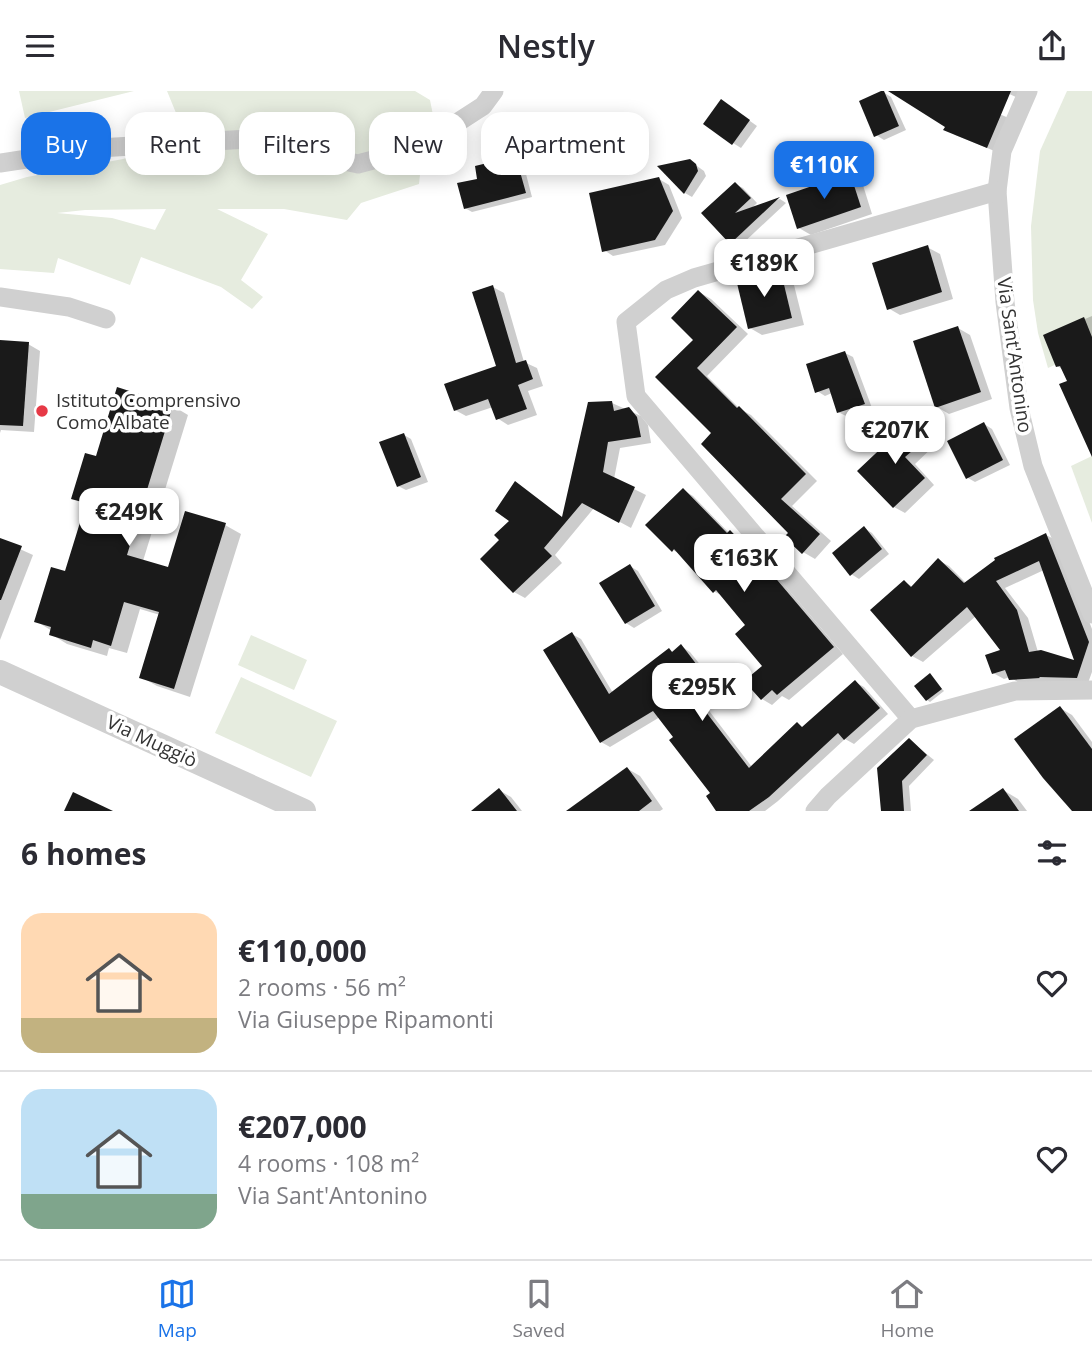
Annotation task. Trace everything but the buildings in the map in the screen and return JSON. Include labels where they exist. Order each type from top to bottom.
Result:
[{"type":"street","points":[[0,163],[99,148],[248,139],[358,164],[418,148],[483,106],[494,91]]},
{"type":"street","name":"Via Sant'Antonino","points":[[1028,91],[1002,151],[997,191],[1005,302],[1022,419],[1032,466],[1092,614]]},
{"type":"street","points":[[911,719],[636,396],[626,322],[666,290],[694,278],[997,191]]},
{"type":"street","points":[[0,297],[69,307],[106,319]]},
{"type":"street","name":"Via Muggiò","points":[[0,672],[304,811]]},
{"type":"street","points":[[815,811],[911,719],[1016,691],[1092,690]]},
{"type":"shaded area","points":[[19,91],[134,91],[49,112],[24,112]]},
{"type":"shaded area","points":[[167,91],[415,91],[430,100],[432,112],[369,112],[369,175],[420,175],[419,184],[361,203],[347,220],[284,209],[217,209],[268,234],[241,280],[263,297],[252,309],[221,287],[141,257],[130,285],[58,258],[54,273],[0,269],[0,185],[38,175],[111,175],[111,161],[125,158],[125,175],[225,175],[225,112],[176,112]],"holes":[[[166,209],[155,230],[112,218],[57,213]]]},
{"type":"shaded area","points":[[1067,91],[1092,91],[1092,348],[1048,368],[1038,333],[1033,300],[1031,226],[1040,151]]},
{"type":"shaded area","points":[[1092,456],[1092,523],[1071,466]]},
{"type":"shaded area","points":[[251,635],[307,660],[294,690],[238,665]]},
{"type":"shaded area","points":[[241,677],[337,721],[311,777],[215,733]]},
{"type":"place","name":"Istituto Comprensivo Como Albate","points":[[42,411]]}]
